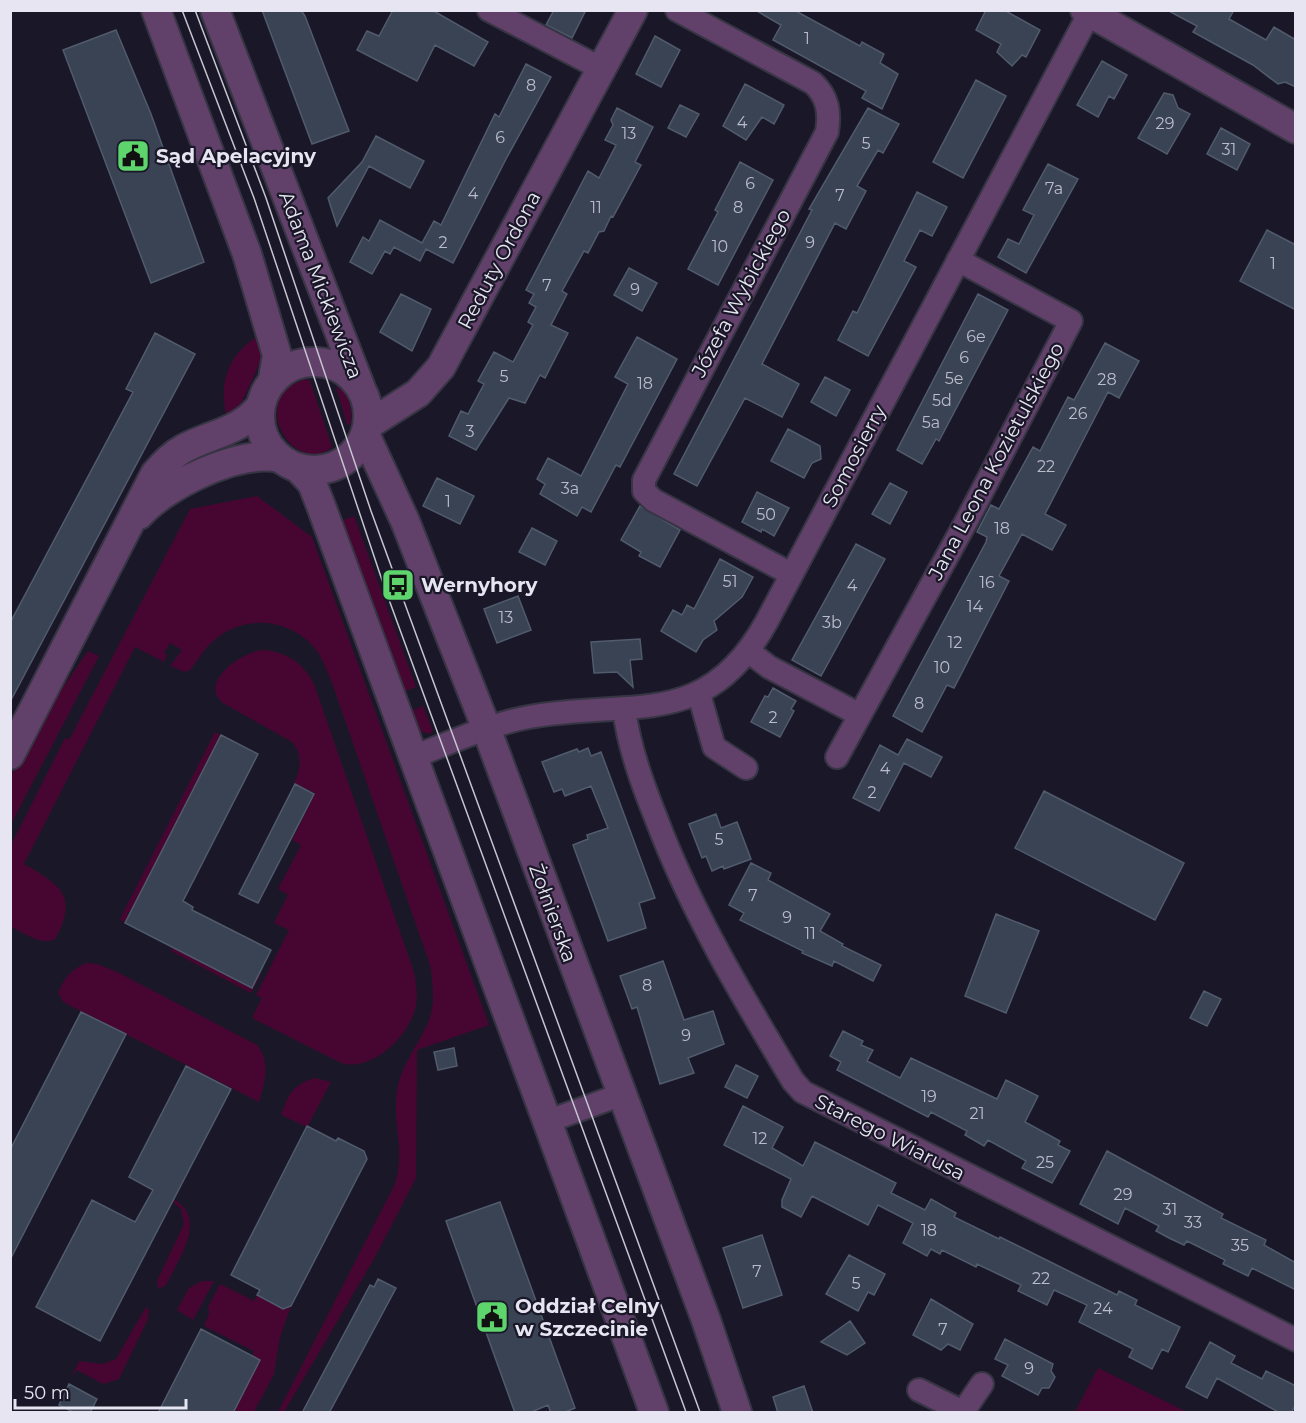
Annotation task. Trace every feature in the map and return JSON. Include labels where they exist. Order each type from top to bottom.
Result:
[{"type":"street","points":[[10,754],[124,536],[144,491],[166,462],[186,448],[239,425],[261,405],[273,380],[277,355],[247,254],[156,10]]},
{"type":"street","name":"Adama Mickiewicza","points":[[215,10],[362,391]]},
{"type":"street","points":[[489,10],[602,69]]},
{"type":"street","name":"Reduty Ordona","points":[[367,430],[418,393],[439,371],[633,10]]},
{"type":"street","name":"Józefa Wybickiego","points":[[677,10],[813,83],[823,93],[828,110],[827,132],[644,480],[644,491],[653,500],[791,574]]},
{"type":"street","points":[[1089,12],[1296,129]]},
{"type":"street","name":"Somosierry","points":[[487,730],[515,719],[538,715],[661,705],[699,694],[720,680],[748,651],[1089,12]]},
{"type":"street","name":"Jana Leona Kozietulskiego","points":[[837,757],[967,520],[1071,321],[958,260]]},
{"type":"street","points":[[124,536],[147,507],[186,480],[243,460],[289,463],[318,470],[337,465],[352,455],[367,430],[368,409],[362,391],[344,370],[321,362],[297,364],[273,380]]},
{"type":"street","points":[[261,405],[263,434],[270,447],[314,487],[654,1413]]},
{"type":"street","name":"Żołnierska","points":[[367,430],[487,730],[620,1095],[706,1320],[736,1413]]},
{"type":"street","points":[[748,651],[769,667],[860,715]]},
{"type":"street","points":[[699,694],[714,747],[746,768]]},
{"type":"street","name":"Starego Wiarusa","points":[[624,709],[628,735],[640,775],[681,882],[702,926],[793,1081],[803,1092],[1296,1340]]},
{"type":"street","points":[[413,757],[487,730]]},
{"type":"street","points":[[546,1122],[620,1095]]},
{"type":"street","points":[[919,1390],[963,1412],[982,1384]]},
{"type":"shaded area","points":[[261,335],[262,349],[258,367],[240,404],[228,422],[224,396],[228,372],[240,351]]},
{"type":"shaded area","points":[[305,379],[310,381],[332,447],[318,454],[304,452],[292,445],[282,432],[277,418],[278,403],[287,389]]},
{"type":"shaded area","points":[[336,387],[341,389],[347,397],[351,414],[350,425],[347,424]]},
{"type":"shaded area","points":[[257,496],[312,537],[489,1025],[417,1050],[416,1178],[375,1257],[284,1412],[278,1412],[395,1184],[399,1159],[397,1092],[405,1066],[430,1018],[433,995],[430,965],[332,683],[322,659],[313,646],[302,636],[289,629],[262,623],[248,624],[221,635],[207,647],[190,670],[185,672],[170,666],[182,650],[170,643],[164,653],[167,655],[164,662],[135,647],[24,864],[47,878],[62,892],[65,912],[62,924],[55,939],[49,941],[32,938],[10,926],[11,845],[65,738],[69,740],[190,509]]},
{"type":"shaded area","points":[[354,516],[416,687],[400,693],[338,522]]},
{"type":"shaded area","points":[[261,650],[285,655],[292,659],[310,676],[314,684],[414,972],[417,1001],[412,1017],[398,1039],[388,1049],[365,1062],[341,1063],[252,1018],[262,998],[256,995],[289,930],[274,923],[288,895],[278,889],[301,845],[292,840],[315,793],[294,783],[300,762],[296,747],[292,742],[223,703],[217,695],[216,686],[225,670],[243,657]]},
{"type":"shaded area","points":[[88,651],[99,656],[11,824],[11,776],[38,723]]},
{"type":"shaded area","points":[[423,706],[433,731],[430,734],[416,730],[408,712]]},
{"type":"shaded area","points":[[215,732],[221,735],[131,912],[126,912],[129,914],[125,923],[120,919]]},
{"type":"shaded area","points":[[173,947],[251,987],[262,972],[251,993],[171,951]]},
{"type":"shaded area","points":[[86,963],[97,964],[117,972],[257,1045],[264,1059],[266,1072],[259,1102],[63,1002],[58,993],[63,983],[72,972]]},
{"type":"shaded area","points":[[315,1078],[331,1082],[307,1127],[281,1115],[292,1091]]},
{"type":"shaded area","points":[[175,1200],[185,1208],[190,1229],[183,1252],[166,1285],[158,1289],[157,1281],[184,1224],[181,1209],[173,1202]]},
{"type":"shaded area","points":[[202,1281],[214,1281],[193,1320],[177,1310],[189,1288]]},
{"type":"shaded area","points":[[220,1284],[254,1301],[257,1295],[283,1308],[291,1306],[280,1337],[274,1374],[254,1412],[233,1412],[254,1351],[204,1326],[209,1314],[208,1307]]},
{"type":"shaded area","points":[[146,1307],[149,1310],[148,1319],[119,1379],[103,1384],[77,1370],[71,1378],[79,1361],[103,1364],[116,1359]]},
{"type":"shaded area","points":[[1098,1368],[1187,1412],[1075,1412]]},
{"type":"building","points":[[262,10],[301,10],[349,131],[312,144]]},
{"type":"building","points":[[393,10],[432,10],[488,42],[474,66],[435,45],[417,81],[357,50],[367,31],[379,36]]},
{"type":"building","points":[[554,10],[586,10],[572,38],[546,25]]},
{"type":"building","points":[[755,10],[794,10],[860,46],[862,42],[884,54],[880,63],[898,74],[882,109],[862,98],[866,91],[773,40],[781,25]]},
{"type":"building","points":[[986,10],[1004,10],[1040,30],[1026,57],[1022,55],[1012,66],[997,52],[1001,44],[976,30]]},
{"type":"building","points":[[1167,10],[1234,10],[1229,19],[1266,40],[1274,27],[1296,40],[1296,87],[1285,82],[1278,84],[1253,65],[1193,32],[1197,26]]},
{"type":"building","name":"Sąd Apelacyjny","points":[[116,30],[151,114],[204,262],[151,283],[63,50]]},
{"type":"building","points":[[655,36],[680,50],[661,87],[636,74]]},
{"type":"building","points":[[1102,61],[1127,75],[1114,99],[1109,96],[1098,117],[1077,105]]},
{"type":"building","points":[[526,64],[551,77],[453,263],[426,249],[420,261],[394,247],[390,254],[385,251],[372,274],[350,262],[363,237],[369,241],[380,220],[422,243],[434,221],[441,225],[495,114],[499,117]]},
{"type":"building","points":[[976,80],[1006,96],[963,178],[933,162]]},
{"type":"building","points":[[745,84],[784,105],[774,124],[762,117],[746,140],[723,126]]},
{"type":"building","points":[[1164,93],[1173,95],[1178,108],[1190,114],[1167,154],[1138,138]]},
{"type":"building","points":[[680,105],[699,114],[686,137],[668,128]]},
{"type":"building","points":[[617,108],[653,127],[635,162],[641,165],[613,217],[611,216],[604,231],[599,232],[588,253],[584,251],[562,291],[567,294],[551,325],[568,333],[545,378],[540,375],[525,403],[509,398],[476,450],[449,436],[461,411],[468,414],[484,384],[478,381],[494,352],[513,362],[533,325],[528,322],[536,307],[529,303],[534,294],[526,290],[588,171],[599,178],[616,145],[605,140],[613,125],[611,120]]},
{"type":"building","points":[[868,108],[899,124],[883,153],[878,150],[857,186],[866,191],[846,229],[835,223],[762,364],[799,384],[782,417],[745,398],[697,486],[674,474],[812,210],[809,209]]},
{"type":"building","points":[[1221,128],[1250,144],[1237,170],[1207,154]]},
{"type":"building","points":[[376,136],[424,161],[410,188],[369,166],[337,226],[328,198],[362,162]]},
{"type":"building","points":[[740,162],[773,180],[718,285],[688,269],[718,212],[715,210]]},
{"type":"building","points":[[1048,164],[1078,179],[1026,273],[998,257],[1008,239],[1019,244],[1034,215],[1023,210]]},
{"type":"building","points":[[917,192],[947,207],[932,236],[920,230],[904,261],[916,267],[868,356],[838,340],[853,311],[857,313]]},
{"type":"building","points":[[1267,230],[1296,245],[1296,310],[1240,281]]},
{"type":"building","points":[[629,268],[657,283],[642,311],[614,295]]},
{"type":"building","points":[[401,294],[431,309],[412,351],[380,332]]},
{"type":"building","points":[[978,294],[1008,310],[939,441],[936,439],[922,464],[897,450]]},
{"type":"building","points":[[155,333],[195,354],[10,702],[10,623],[133,392],[126,389]]},
{"type":"building","points":[[637,337],[677,359],[620,467],[616,465],[591,512],[582,507],[577,516],[540,494],[545,484],[537,479],[548,458],[581,476],[628,384],[615,377]]},
{"type":"building","points":[[1105,343],[1139,361],[1119,398],[1108,392],[1045,514],[1066,525],[1052,550],[1022,534],[999,576],[1009,581],[954,688],[947,685],[922,732],[893,716],[986,542],[987,537],[977,532],[991,505],[999,509],[1033,447],[1040,451],[1068,397],[1074,400]]},
{"type":"building","points":[[825,377],[850,390],[836,416],[811,402]]},
{"type":"building","points":[[788,429],[820,446],[821,459],[812,463],[804,478],[771,461]]},
{"type":"building","points":[[437,478],[474,496],[460,524],[423,506]]},
{"type":"building","points":[[890,483],[907,492],[890,524],[872,514]]},
{"type":"building","points":[[757,492],[789,508],[774,536],[742,522]]},
{"type":"building","points":[[640,506],[680,530],[660,567],[639,556],[641,552],[621,540]]},
{"type":"building","points":[[532,528],[557,541],[545,565],[519,552]]},
{"type":"building","points":[[856,544],[885,559],[821,676],[792,660]]},
{"type":"building","points":[[720,559],[753,577],[742,597],[714,621],[717,630],[703,640],[696,652],[661,631],[673,610],[682,615],[687,605],[694,609]]},
{"type":"building","points":[[518,596],[531,630],[497,643],[484,609]]},
{"type":"building","points":[[640,639],[642,659],[630,660],[633,687],[617,672],[594,673],[591,642]]},
{"type":"building","points":[[773,688],[796,701],[791,709],[794,711],[780,737],[751,722],[765,696],[768,697]]},
{"type":"building","points":[[221,735],[258,754],[183,901],[193,907],[192,910],[271,950],[252,988],[125,923]]},
{"type":"building","points":[[907,739],[942,757],[931,777],[904,763],[879,811],[853,798],[880,745],[898,755]]},
{"type":"building","points":[[588,748],[591,756],[601,752],[655,898],[639,903],[646,928],[608,941],[573,845],[588,839],[587,835],[608,828],[591,786],[565,796],[562,789],[554,792],[542,762],[577,749],[579,752]]},
{"type":"building","points":[[295,784],[314,794],[258,903],[239,894]]},
{"type":"building","points":[[1044,791],[1184,863],[1155,920],[1015,848]]},
{"type":"building","points":[[716,814],[721,828],[737,822],[751,859],[712,871],[706,856],[702,858],[689,824]]},
{"type":"building","points":[[751,863],[771,873],[768,880],[830,914],[820,931],[843,944],[842,946],[881,965],[873,981],[834,961],[832,966],[802,953],[803,951],[740,920],[744,913],[729,905]]},
{"type":"building","points":[[996,914],[1039,931],[1006,1013],[965,996]]},
{"type":"building","points":[[663,961],[684,1020],[713,1011],[724,1044],[688,1058],[694,1073],[660,1084],[637,1007],[632,1009],[620,976]]},
{"type":"building","points":[[1204,991],[1221,999],[1207,1026],[1190,1018]]},
{"type":"building","points":[[81,1012],[126,1034],[10,1260],[10,1150]]},
{"type":"building","points":[[843,1031],[863,1041],[861,1045],[873,1050],[867,1061],[900,1078],[911,1058],[997,1099],[1006,1080],[1038,1096],[1025,1122],[1060,1141],[1058,1145],[1070,1151],[1052,1183],[1022,1168],[1026,1161],[988,1140],[984,1146],[965,1135],[967,1131],[931,1112],[928,1117],[837,1070],[841,1062],[830,1056]]},
{"type":"building","points":[[454,1048],[457,1066],[438,1070],[434,1052]]},
{"type":"building","points":[[736,1065],[758,1076],[747,1098],[725,1087]]},
{"type":"building","points":[[186,1066],[231,1089],[100,1341],[36,1307],[92,1200],[135,1222],[153,1190],[129,1177]]},
{"type":"building","points":[[743,1106],[783,1127],[772,1148],[803,1166],[815,1142],[896,1183],[891,1193],[925,1210],[931,1199],[956,1213],[954,1217],[999,1239],[1000,1237],[1117,1295],[1119,1291],[1137,1300],[1135,1305],[1180,1327],[1168,1352],[1162,1349],[1152,1369],[1129,1357],[1133,1349],[1079,1322],[1087,1305],[1054,1290],[1047,1305],[1018,1291],[1021,1285],[977,1264],[976,1267],[942,1250],[940,1254],[931,1249],[927,1256],[903,1243],[913,1223],[878,1205],[868,1225],[812,1196],[801,1217],[782,1207],[782,1200],[791,1179],[724,1145]]},
{"type":"building","points":[[307,1126],[336,1141],[338,1138],[364,1151],[367,1159],[291,1306],[283,1309],[257,1295],[260,1290],[231,1275]]},
{"type":"building","points":[[1107,1151],[1223,1214],[1221,1218],[1266,1240],[1264,1245],[1296,1263],[1296,1290],[1252,1268],[1248,1276],[1223,1264],[1225,1260],[1187,1241],[1184,1245],[1156,1231],[1159,1226],[1125,1208],[1118,1224],[1080,1204]]},
{"type":"building","points":[[500,1202],[575,1408],[563,1413],[551,1413],[548,1405],[529,1413],[515,1413],[446,1221]]},
{"type":"building","points":[[762,1235],[782,1295],[743,1308],[723,1248]]},
{"type":"building","points":[[849,1255],[885,1274],[874,1295],[868,1292],[858,1311],[826,1294]]},
{"type":"building","points":[[378,1279],[396,1288],[329,1413],[302,1413],[370,1285],[374,1287]]},
{"type":"building","points":[[931,1299],[973,1324],[960,1350],[948,1344],[941,1350],[913,1335]]},
{"type":"building","points":[[850,1321],[865,1343],[847,1355],[821,1342]]},
{"type":"building","points":[[201,1329],[260,1360],[233,1413],[158,1413]]},
{"type":"building","points":[[1005,1339],[1053,1364],[1051,1371],[1055,1377],[1049,1388],[1042,1388],[1038,1395],[1002,1376],[1008,1365],[995,1359]]},
{"type":"building","points":[[1210,1342],[1235,1356],[1231,1363],[1262,1379],[1266,1371],[1296,1386],[1296,1404],[1291,1413],[1280,1413],[1217,1378],[1207,1398],[1186,1387]]},
{"type":"building","points":[[69,1384],[97,1399],[90,1413],[75,1413],[59,1405]]},
{"type":"building","points":[[804,1386],[813,1413],[778,1413],[773,1397]]},
{"type":"tram line","points":[[182,10],[254,198],[384,586],[686,1412]]},
{"type":"tram line","points":[[195,10],[266,198],[371,511],[700,1412]]},
{"type":"place","name":"Sąd Apelacyjny","points":[[133,156]]},
{"type":"place","name":"Wernyhory","points":[[398,585]]},
{"type":"place","name":"Oddział Celny w Szczecinie","points":[[492,1317]]}]
